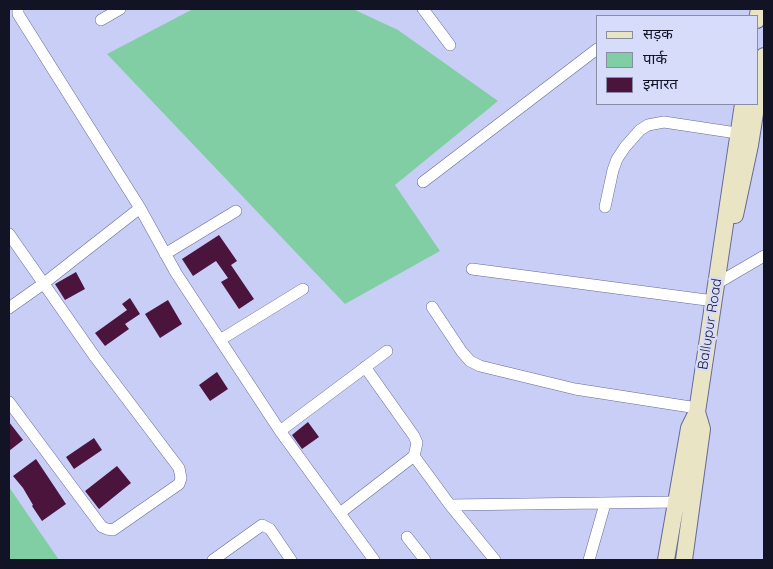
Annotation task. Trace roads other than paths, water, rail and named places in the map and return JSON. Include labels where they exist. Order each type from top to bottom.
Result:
[{"type":"main road","points":[[758,95],[764,56]]},
{"type":"main road","points":[[723,236],[719,212],[735,105]]},
{"type":"main road","name":"Ballupur Road","points":[[696,428],[727,202],[743,105]]},
{"type":"main road","points":[[723,236],[736,212],[756,105]]},
{"type":"main road","points":[[666,560],[676,502],[696,428]]},
{"type":"main road","points":[[684,560],[696,428]]},
{"type":"street","points":[[18,9],[18,14],[140,208],[176,273],[280,431],[374,560]]},
{"type":"street","points":[[101,20],[120,9]]},
{"type":"street","points":[[423,9],[450,45]]},
{"type":"street","points":[[423,182],[596,50]]},
{"type":"street","points":[[605,207],[617,159],[625,146],[640,130],[648,125],[664,122],[730,132]]},
{"type":"street","points":[[9,308],[43,284],[140,208]]},
{"type":"street","points":[[165,254],[236,211]]},
{"type":"street","points":[[9,234],[96,357],[179,468],[182,478],[179,484],[113,530],[107,529],[102,526],[9,402]]},
{"type":"street","points":[[716,284],[764,256]]},
{"type":"street","points":[[472,269],[714,301]]},
{"type":"street","points":[[220,340],[303,289]]},
{"type":"street","points":[[432,307],[462,352],[470,361],[480,366],[575,389],[697,410]]},
{"type":"street","points":[[280,431],[387,351]]},
{"type":"street","points":[[340,513],[414,456],[417,443],[365,367]]},
{"type":"street","points":[[414,456],[450,505],[495,560]]},
{"type":"street","points":[[450,505],[676,502]]},
{"type":"street","points":[[589,560],[606,504]]},
{"type":"street","points":[[213,560],[262,525],[270,529],[291,560]]},
{"type":"street","points":[[407,537],[425,560]]}]
